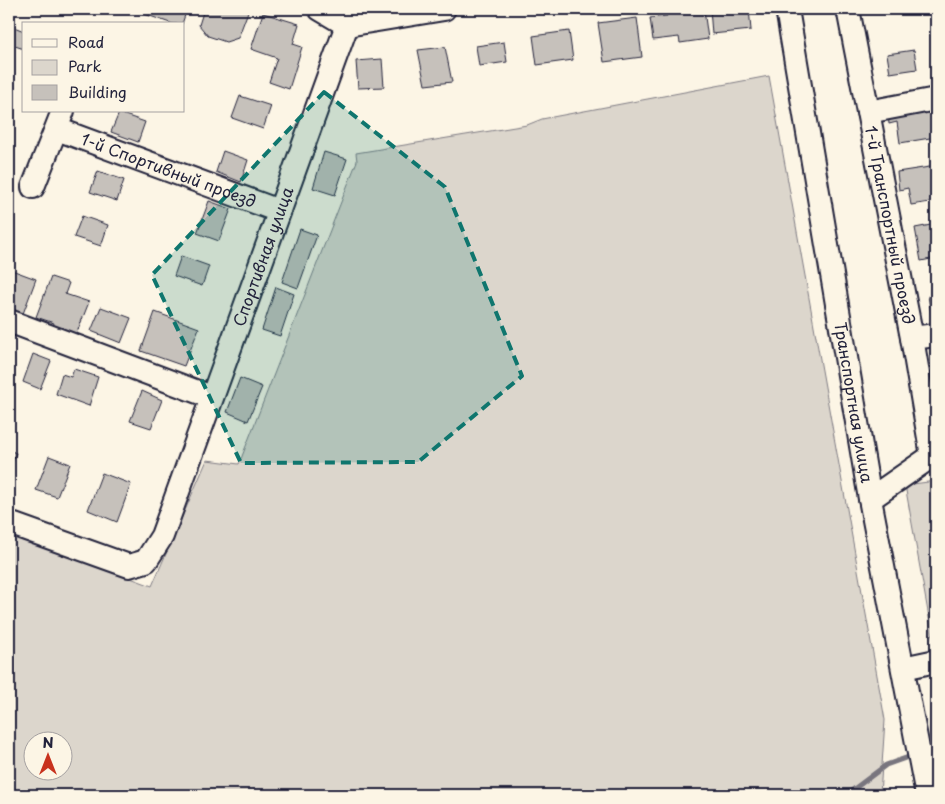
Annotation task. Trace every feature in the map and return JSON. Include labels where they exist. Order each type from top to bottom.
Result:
[{"type":"street","points":[[320,9],[348,24],[444,9]]},
{"type":"street","name":"Транспортная улица","points":[[787,9],[870,500],[927,795]]},
{"type":"street","name":"1-й Транспортный проезд","points":[[848,9],[934,456]]},
{"type":"street","name":"Спортивная улица","points":[[9,523],[129,566],[146,561],[162,536],[348,24]]},
{"type":"street","name":"1-й Транспортный проезд","points":[[868,112],[936,100]]},
{"type":"street","name":"1-й Спортивный проезд","points":[[33,187],[60,120],[279,211]]},
{"type":"street","points":[[9,322],[211,397]]},
{"type":"street","name":"1-й Транспортный проезд","points":[[912,338],[936,335]]},
{"type":"street","points":[[870,500],[934,456]]},
{"type":"street","points":[[902,668],[936,661]]},
{"type":"highlighted area","points":[[324,92],[445,187],[522,376],[418,462],[241,463],[152,275]]},
{"type":"green space","points":[[769,76],[885,720],[880,795],[9,795],[9,533],[152,586],[207,460],[239,464],[357,161],[356,153],[527,125],[542,119]]},
{"type":"green space","points":[[936,481],[936,656],[905,485]]},
{"type":"building","points":[[130,9],[187,9],[183,22],[167,22]]},
{"type":"building","points":[[204,9],[249,9],[238,38],[226,42],[208,36],[199,25]]},
{"type":"building","points":[[666,9],[682,9],[682,13],[704,10],[708,39],[680,43],[679,37],[653,40],[650,18],[667,16]]},
{"type":"building","points":[[710,9],[749,9],[751,30],[712,34]]},
{"type":"building","points":[[263,13],[299,24],[293,44],[302,47],[289,89],[269,82],[277,58],[251,49]]},
{"type":"building","points":[[637,18],[642,57],[604,62],[598,23]]},
{"type":"building","points":[[9,25],[22,30],[22,48],[9,44]]},
{"type":"building","points":[[569,31],[573,60],[537,65],[533,36]]},
{"type":"building","points":[[504,42],[507,62],[479,66],[476,46]]},
{"type":"building","points":[[445,47],[452,82],[425,85],[418,50]]},
{"type":"building","points":[[914,50],[917,69],[890,73],[887,54]]},
{"type":"building","points":[[382,59],[384,87],[358,88],[356,61]]},
{"type":"building","points":[[240,96],[271,106],[263,129],[232,118]]},
{"type":"building","points":[[936,108],[936,137],[900,143],[897,122],[889,124],[888,115]]},
{"type":"building","points":[[119,113],[145,122],[138,142],[111,132]]},
{"type":"building","points":[[223,151],[248,160],[241,182],[216,172]]},
{"type":"building","points":[[324,152],[347,159],[335,195],[313,188]]},
{"type":"building","points":[[936,166],[936,201],[911,205],[908,188],[899,190],[897,172]]},
{"type":"building","points":[[98,171],[124,180],[117,201],[90,192]]},
{"type":"building","points":[[209,201],[231,209],[219,241],[197,233]]},
{"type":"building","points":[[82,216],[108,225],[101,246],[74,237]]},
{"type":"building","points":[[936,224],[936,258],[921,261],[915,228]]},
{"type":"building","points":[[300,229],[317,235],[298,288],[282,282]]},
{"type":"building","points":[[181,256],[209,266],[202,286],[174,276]]},
{"type":"building","points":[[9,269],[36,279],[21,319],[9,315]]},
{"type":"building","points":[[51,277],[69,283],[65,294],[89,302],[76,335],[53,326],[54,323],[36,317]]},
{"type":"building","points":[[276,287],[294,294],[280,336],[262,330]]},
{"type":"building","points":[[936,295],[936,318],[932,319],[928,296]]},
{"type":"building","points":[[101,307],[131,318],[121,343],[91,331]]},
{"type":"building","points":[[155,312],[199,328],[184,366],[141,351]]},
{"type":"building","points":[[33,354],[51,361],[40,389],[23,382]]},
{"type":"building","points":[[74,369],[98,377],[89,406],[56,394],[62,374],[71,377]]},
{"type":"building","points":[[936,371],[936,386],[930,387],[927,372]]},
{"type":"building","points":[[240,378],[262,387],[248,421],[227,412]]},
{"type":"building","points":[[142,391],[162,400],[151,428],[130,421]]},
{"type":"building","points":[[9,450],[16,453],[9,471]]},
{"type":"building","points":[[49,456],[70,464],[57,497],[36,490]]},
{"type":"building","points":[[102,473],[131,484],[117,522],[88,510]]},
{"type":"waterway","points":[[924,752],[936,747]]},
{"type":"waterway","points":[[846,795],[886,765],[914,755]]}]
